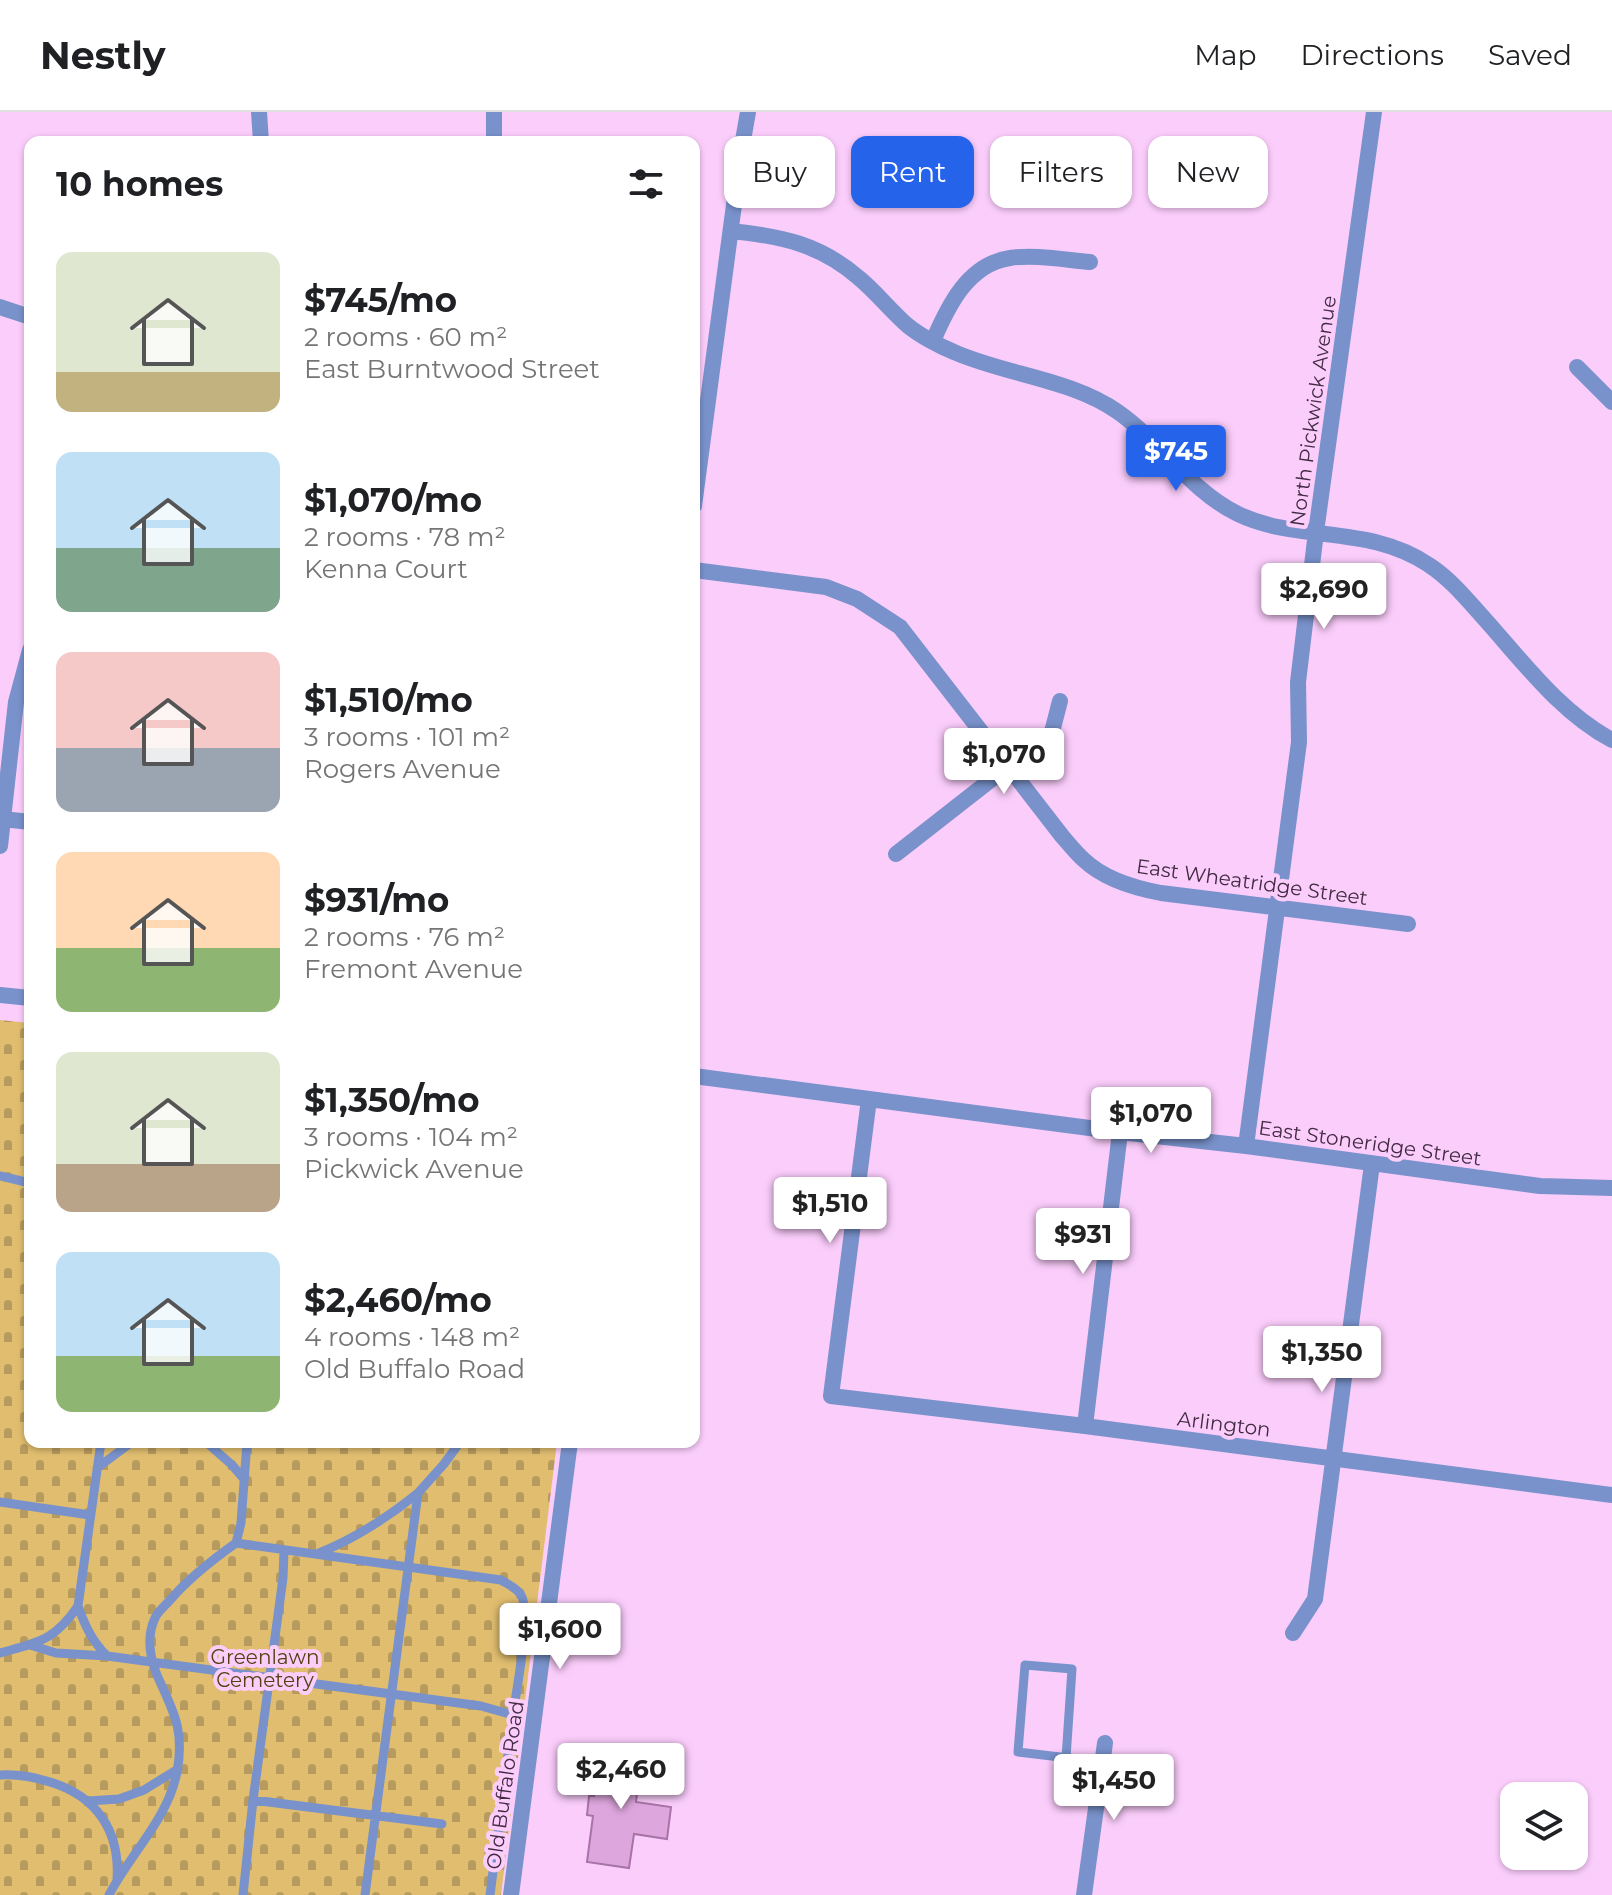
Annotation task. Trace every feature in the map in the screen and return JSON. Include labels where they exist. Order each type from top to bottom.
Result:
[{"type":"street","points":[[259,112],[261,136]]},
{"type":"street","points":[[494,112],[494,136]]},
{"type":"street","points":[[700,430],[748,112]]},
{"type":"street","name":"North Pickwick Avenue","points":[[1246,1146],[1299,742],[1298,682],[1316,532],[1374,112]]},
{"type":"street","points":[[731,231],[781,237],[829,256],[858,276],[907,325],[950,351],[1085,394],[1116,411],[1145,433],[1197,486],[1236,513],[1265,524],[1371,540],[1404,550],[1455,586],[1561,704],[1612,740]]},
{"type":"street","points":[[933,341],[957,294],[972,277],[990,264],[1020,257],[1090,262]]},
{"type":"street","points":[[0,307],[24,315]]},
{"type":"street","points":[[1577,367],[1612,402]]},
{"type":"street","name":"East Wheatridge Street","points":[[700,571],[826,587],[872,607],[900,627],[1062,836],[1085,862],[1114,879],[1153,891],[1408,924]]},
{"type":"street","points":[[0,846],[16,702],[24,672]]},
{"type":"street","points":[[896,854],[1052,732],[1060,701]]},
{"type":"street","points":[[3,819],[24,821]]},
{"type":"street","points":[[0,995],[24,997]]},
{"type":"street","name":"East Stoneridge Street","points":[[700,1077],[1540,1186],[1612,1188]]},
{"type":"street","name":"Arlington","points":[[869,1099],[831,1396],[1612,1495]]},
{"type":"street","points":[[1085,1426],[1120,1132]]},
{"type":"street","points":[[1293,1633],[1315,1599],[1372,1164]]},
{"type":"street","name":"Old Buffalo Road","points":[[511,1895],[569,1448]]},
{"type":"street","points":[[1084,1895],[1105,1743]]},
{"type":"lane","points":[[0,1176],[24,1182]]},
{"type":"lane","points":[[0,1653],[49,1638],[63,1627],[78,1606],[100,1448]]},
{"type":"lane","points":[[97,1468],[124,1448]]},
{"type":"lane","points":[[213,1448],[244,1479]]},
{"type":"lane","points":[[109,1895],[156,1823],[170,1797],[178,1769],[178,1724],[158,1679],[149,1648],[155,1618],[185,1583],[236,1543],[241,1523],[247,1448]]},
{"type":"lane","points":[[315,1554],[346,1542],[386,1518],[418,1493],[456,1448]]},
{"type":"lane","points":[[365,1895],[418,1493]]},
{"type":"lane","points":[[0,1502],[90,1515]]},
{"type":"lane","points":[[236,1543],[501,1580],[520,1592],[525,1607],[524,1627],[490,1895]]},
{"type":"lane","points":[[243,1895],[284,1550]]},
{"type":"lane","points":[[78,1606],[94,1642],[107,1656]]},
{"type":"lane","points":[[30,1645],[56,1653],[107,1656],[392,1693],[481,1706],[513,1715]]},
{"type":"lane","points":[[1066,1758],[1072,1669],[1025,1665],[1018,1752],[1066,1758],[1102,1762]]},
{"type":"lane","points":[[88,1801],[119,1799],[144,1790],[178,1769]]},
{"type":"lane","points":[[0,1775],[38,1779],[67,1788],[88,1801],[108,1828],[118,1865],[117,1879]]},
{"type":"lane","points":[[253,1800],[442,1824]]},
{"type":"green space","name":"Greenlawn Cemetery","points":[[0,1020],[24,1022],[24,1448],[556,1448],[501,1895],[0,1895]]},
{"type":"building","points":[[601,1749],[642,1754],[636,1802],[671,1807],[667,1839],[634,1834],[629,1868],[587,1862],[593,1816],[587,1815],[589,1796],[594,1796]]}]
